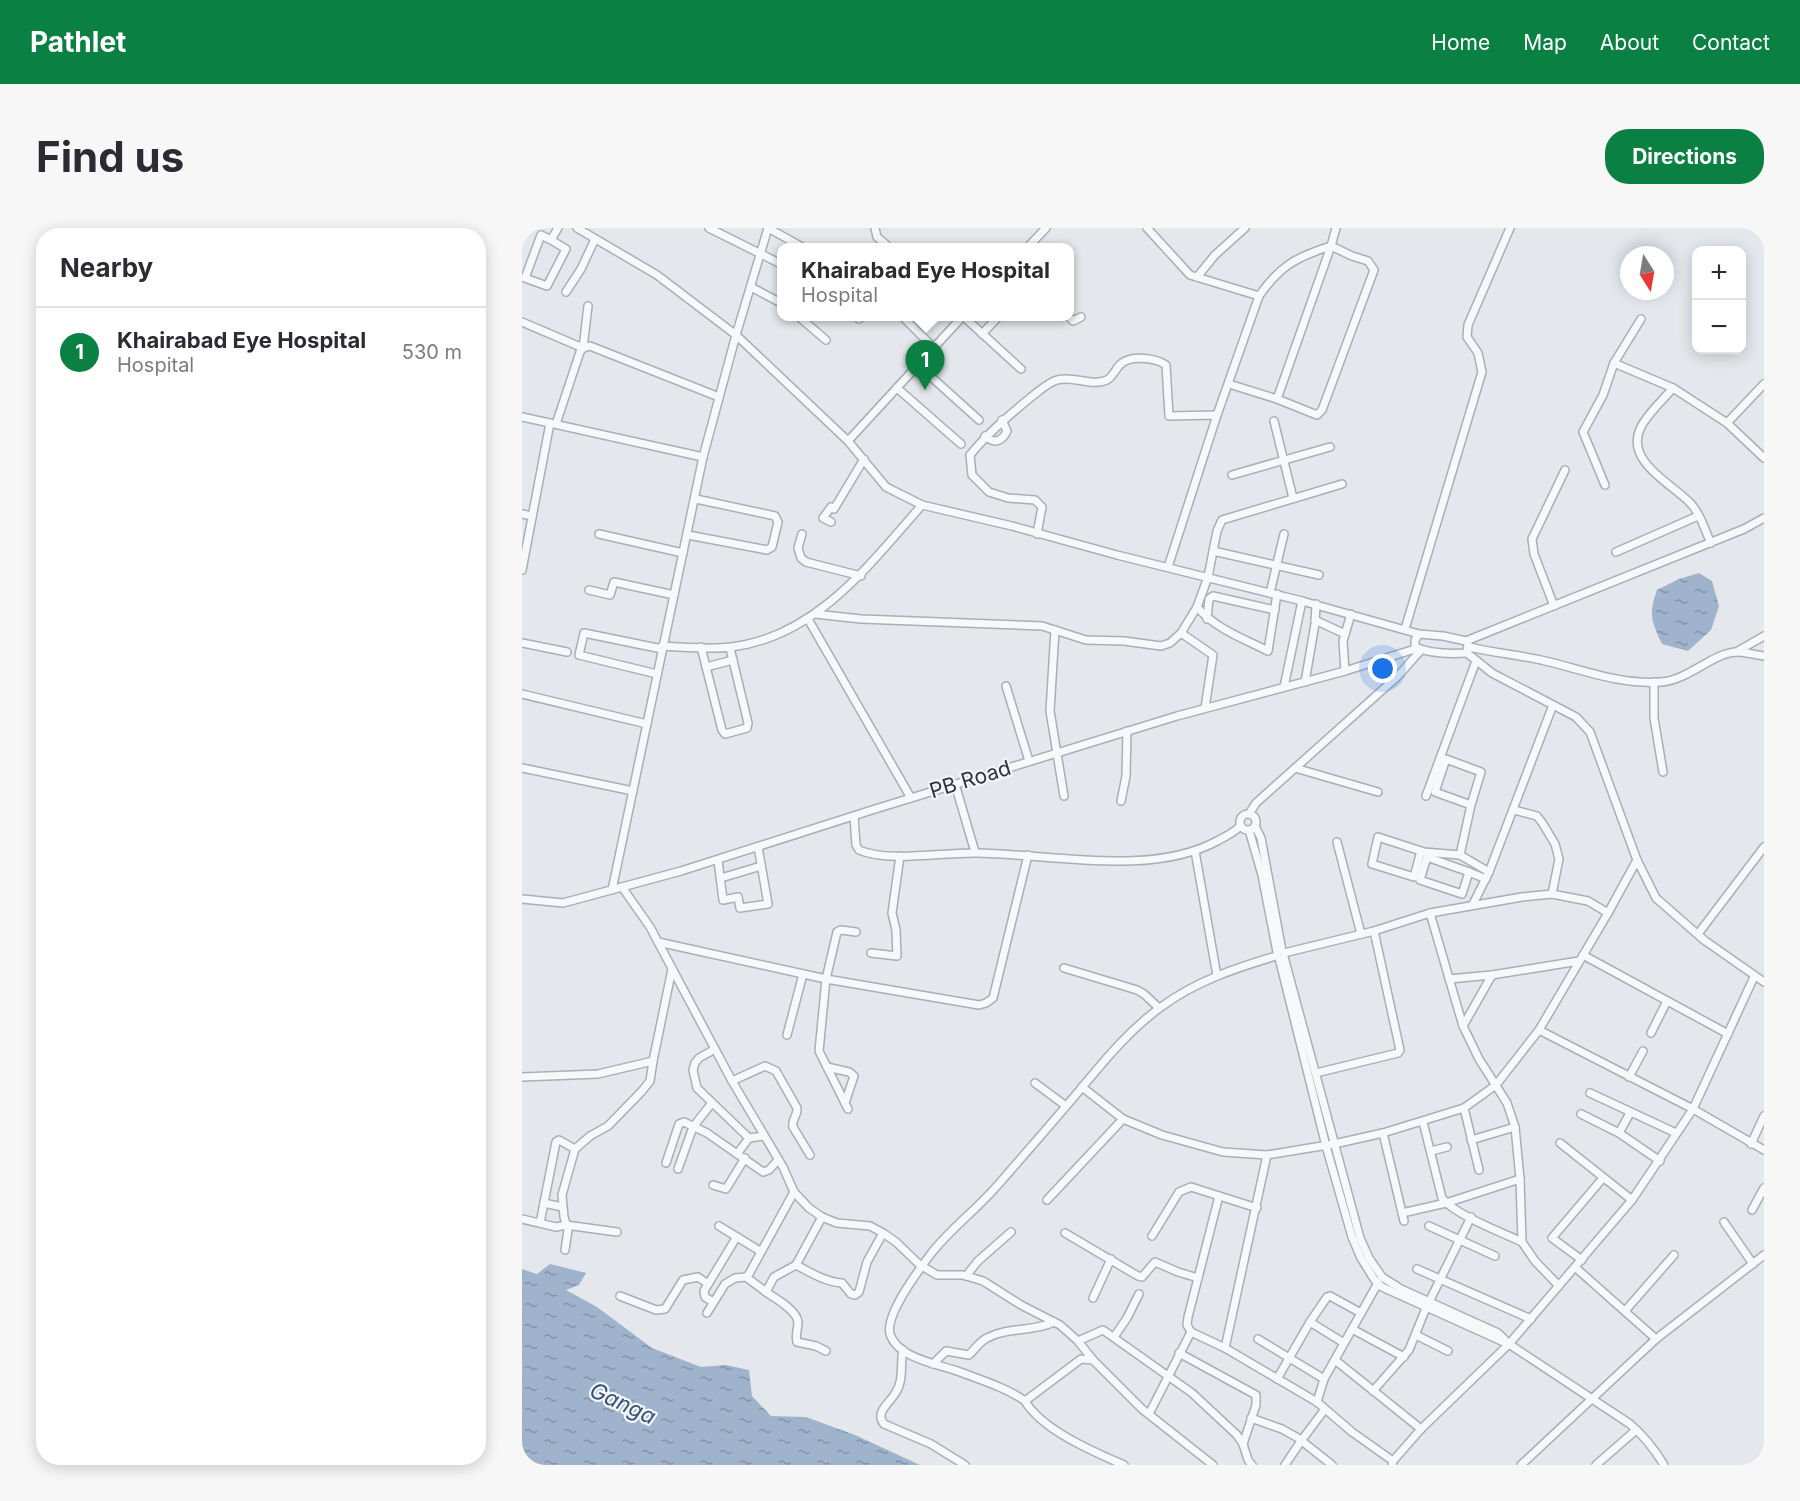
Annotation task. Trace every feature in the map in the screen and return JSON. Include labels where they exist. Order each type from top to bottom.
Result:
[{"type":"street","points":[[551,240],[558,228]]},
{"type":"street","points":[[577,228],[657,275],[736,335],[848,441],[886,487],[922,505],[1316,604],[1419,634],[1443,636],[1467,647],[1547,661],[1620,681],[1664,682],[1686,675],[1764,636]]},
{"type":"street","points":[[709,228],[777,262]]},
{"type":"street","points":[[612,890],[703,457],[736,335],[762,255],[768,228],[795,243]]},
{"type":"street","points":[[875,228],[877,237],[884,243]]},
{"type":"street","points":[[1033,243],[1046,228]]},
{"type":"street","points":[[1147,228],[1190,275],[1259,296]]},
{"type":"street","points":[[1197,277],[1215,255],[1245,228]]},
{"type":"street","points":[[1277,399],[1336,228]]},
{"type":"street","points":[[1405,629],[1482,372],[1478,352],[1467,337],[1468,325],[1510,228]]},
{"type":"street","points":[[541,235],[551,240],[566,249],[547,286],[525,278],[541,235]]},
{"type":"street","points":[[566,292],[595,239]]},
{"type":"street","points":[[1168,567],[1217,415],[1259,296],[1274,275],[1295,260],[1331,246],[1368,261],[1374,270],[1322,410],[1317,415],[1277,399],[1229,384]]},
{"type":"street","points":[[752,287],[777,301]]},
{"type":"street","points":[[522,568],[553,423],[583,348],[588,306]]},
{"type":"street","points":[[1074,320],[1080,317]]},
{"type":"street","points":[[1605,484],[1582,432],[1602,395],[1614,363],[1641,319]]},
{"type":"street","points":[[804,321],[826,340]]},
{"type":"street","points":[[907,321],[934,348]]},
{"type":"street","points":[[848,441],[959,321]]},
{"type":"street","points":[[967,321],[1021,369]]},
{"type":"street","points":[[982,334],[994,321]]},
{"type":"street","points":[[522,322],[583,348],[590,346],[719,397]]},
{"type":"street","points":[[1037,534],[1042,507],[1040,504],[1035,500],[1008,498],[988,492],[972,475],[970,455],[1002,420],[1043,387],[1056,380],[1096,382],[1109,379],[1119,364],[1125,361],[1160,360],[1166,364],[1168,416],[1217,415]]},
{"type":"street","points":[[1614,363],[1673,388],[1727,423],[1764,458]]},
{"type":"street","points":[[918,366],[979,420]]},
{"type":"street","points":[[1727,423],[1764,384]]},
{"type":"street","points":[[897,388],[960,444]]},
{"type":"street","points":[[1673,388],[1641,426],[1638,436],[1639,450],[1655,474],[1692,505],[1711,543]]},
{"type":"street","points":[[522,417],[703,457]]},
{"type":"street","points":[[986,436],[989,440],[1002,440],[1007,431],[1002,420]]},
{"type":"street","points":[[1274,421],[1293,498]]},
{"type":"street","points":[[1232,475],[1330,447]]},
{"type":"street","points":[[831,522],[823,518],[831,507],[834,509],[864,459]]},
{"type":"street","points":[[1554,606],[1534,554],[1532,539],[1565,470]]},
{"type":"street","points":[[815,614],[861,619],[1042,626],[1086,640],[1124,641],[1161,646],[1170,643],[1181,633],[1197,607],[1208,577],[1217,531],[1222,520],[1342,484]]},
{"type":"street","points":[[687,535],[767,550],[772,546],[778,522],[775,516],[696,499]]},
{"type":"street","points":[[657,674],[579,655],[585,633],[662,647],[730,648],[773,637],[808,619],[861,576],[922,505]]},
{"type":"street","points":[[522,514],[532,516]]},
{"type":"street","points":[[1616,552],[1698,516]]},
{"type":"street","points":[[1419,634],[1415,644],[1420,649],[1467,647],[1554,606],[1711,543],[1764,518]]},
{"type":"street","points":[[599,534],[683,553]]},
{"type":"street","points":[[802,534],[798,548],[801,558],[806,562],[861,576]]},
{"type":"street","points":[[1197,607],[1217,627],[1269,651],[1275,610],[1273,593],[1276,565],[1284,534]]},
{"type":"street","points":[[1213,551],[1319,575]]},
{"type":"street","points":[[589,591],[610,595],[614,582],[674,595]]},
{"type":"street","points":[[1207,619],[1209,599],[1213,596],[1275,610]]},
{"type":"street","points":[[1284,687],[1302,601]]},
{"type":"street","points":[[1305,682],[1316,604]]},
{"type":"street","points":[[1345,671],[1343,656],[1345,634],[1351,614]]},
{"type":"street","points":[[808,619],[911,798]]},
{"type":"street","points":[[1315,620],[1345,634]]},
{"type":"street","points":[[1055,630],[1050,711],[1064,796]]},
{"type":"street","points":[[1181,633],[1214,656],[1205,708]]},
{"type":"street","points":[[522,643],[567,652]]},
{"type":"street","points":[[701,647],[722,730],[725,734],[748,726],[730,648]]},
{"type":"street","points":[[1467,647],[1476,662],[1492,674],[1576,717],[1590,732],[1637,860],[1656,898],[1698,934],[1764,982]]},
{"type":"street","points":[[1250,814],[1256,803],[1398,676],[1420,649]]},
{"type":"street","name":"PB Road","points":[[522,899],[562,903],[612,890],[718,860],[1127,731],[1420,649]]},
{"type":"street","points":[[1736,652],[1764,656]]},
{"type":"street","points":[[706,667],[733,660]]},
{"type":"street","points":[[1426,796],[1476,662]]},
{"type":"street","points":[[1654,682],[1654,718],[1663,772]]},
{"type":"street","points":[[1006,686],[1029,761]]},
{"type":"street","points":[[522,694],[647,724]]},
{"type":"street","points":[[1473,904],[1514,810],[1553,705]]},
{"type":"street","points":[[1121,801],[1126,776],[1127,731]]},
{"type":"street","points":[[1460,855],[1481,772],[1446,759],[1435,792],[1471,805]]},
{"type":"street","points":[[522,768],[633,791]]},
{"type":"street","points":[[1295,768],[1378,792]]},
{"type":"street","points":[[955,784],[975,852]]},
{"type":"street","points":[[1514,810],[1536,816],[1555,844],[1559,859],[1552,894]]},
{"type":"street","points":[[854,816],[856,844],[859,850],[872,854],[900,856],[975,852],[1112,861],[1169,856],[1195,851],[1234,832],[1240,826],[1240,818],[1244,814],[1250,814],[1255,819],[1252,828]]},
{"type":"street","points":[[1240,826],[1244,829],[1252,828]]},
{"type":"street","points":[[1252,828],[1261,838],[1280,954],[1330,1145],[1364,1255],[1378,1283],[1498,1333],[1509,1344],[1592,1398],[1636,1430],[1656,1452],[1664,1465]]},
{"type":"street","points":[[1421,851],[1414,877],[1372,864],[1377,837],[1421,851],[1460,855],[1487,875]]},
{"type":"street","points":[[1337,842],[1361,934]]},
{"type":"street","points":[[718,860],[723,900],[738,897],[740,908],[768,904],[758,847]]},
{"type":"street","points":[[1698,934],[1764,847]]},
{"type":"street","points":[[1195,851],[1217,976]]},
{"type":"street","points":[[658,942],[826,979],[979,1005],[993,998],[1028,855]]},
{"type":"street","points":[[871,953],[897,956],[896,930],[892,913],[900,856]]},
{"type":"street","points":[[1469,872],[1462,894],[1420,880],[1427,857],[1469,872],[1487,875]]},
{"type":"street","points":[[1082,1087],[1124,1119],[1162,1135],[1223,1152],[1267,1155],[1330,1145],[1383,1133],[1464,1108],[1496,1085],[1539,1030],[1637,860]]},
{"type":"street","points":[[721,878],[761,866]]},
{"type":"street","points":[[622,887],[648,924],[794,1192],[809,1208],[822,1217],[842,1224],[870,1227],[883,1233],[922,1266],[938,1275],[966,1276],[983,1281],[1054,1322],[1078,1341],[1093,1360],[1149,1414],[1213,1465]]},
{"type":"street","points":[[1124,1465],[1089,1450],[1062,1434],[1039,1419],[1025,1401],[966,1374],[921,1360],[903,1350],[891,1336],[890,1322],[894,1309],[931,1254],[993,1191],[1129,1032],[1159,1008],[1193,987],[1280,954],[1374,931],[1431,913],[1473,904],[1552,894],[1588,901],[1608,913]]},
{"type":"street","points":[[1431,913],[1463,1026],[1479,1059],[1507,1102],[1515,1127],[1520,1179],[1522,1242]]},
{"type":"street","points":[[827,1067],[853,1074],[854,1078],[846,1106],[819,1051],[819,1046],[826,979],[837,932],[841,930],[856,932]]},
{"type":"street","points":[[1316,1073],[1398,1053],[1400,1050],[1374,931]]},
{"type":"street","points":[[1280,954],[1316,1073],[1330,1145]]},
{"type":"street","points":[[1449,979],[1491,975],[1581,958],[1728,1034]]},
{"type":"street","points":[[1064,968],[1137,990],[1159,1008]]},
{"type":"street","points":[[566,1250],[568,1230],[562,1208],[562,1194],[575,1149],[590,1136],[608,1126],[650,1081],[672,969]]},
{"type":"street","points":[[787,1035],[803,974]]},
{"type":"street","points":[[1463,1026],[1491,975]]},
{"type":"street","points":[[1219,1196],[1188,1317],[1187,1325],[1191,1332],[1225,1348],[1317,1402],[1392,1463],[1421,1429],[1509,1344],[1632,1200],[1693,1109],[1754,976]]},
{"type":"street","points":[[1651,1033],[1667,1001]]},
{"type":"street","points":[[1539,1030],[1693,1109],[1764,1150]]},
{"type":"street","points":[[715,1049],[699,1058],[693,1070],[697,1088],[711,1104],[749,1138]]},
{"type":"street","points":[[1629,1077],[1643,1050]]},
{"type":"street","points":[[522,1077],[598,1074],[653,1061]]},
{"type":"street","points":[[732,1081],[765,1066],[776,1071],[797,1108],[797,1114],[792,1123],[793,1127],[810,1155]]},
{"type":"street","points":[[1035,1083],[1066,1106]]},
{"type":"street","points":[[1590,1093],[1676,1133]]},
{"type":"street","points":[[678,1169],[693,1127],[711,1104]]},
{"type":"street","points":[[1464,1108],[1479,1170]]},
{"type":"street","points":[[1619,1133],[1630,1113]]},
{"type":"street","points":[[1581,1114],[1619,1133],[1660,1161]]},
{"type":"street","points":[[1751,1144],[1764,1116]]},
{"type":"street","points":[[1047,1200],[1124,1119]]},
{"type":"street","points":[[666,1163],[678,1124],[684,1122],[707,1133],[763,1172],[769,1170],[778,1160]]},
{"type":"street","points":[[1423,1122],[1442,1198],[1446,1203],[1460,1213],[1522,1242],[1534,1260],[1560,1286]]},
{"type":"street","points":[[1471,1140],[1515,1127]]},
{"type":"street","points":[[1383,1133],[1404,1221]]},
{"type":"street","points":[[737,1154],[749,1138],[764,1136]]},
{"type":"street","points":[[540,1223],[556,1142],[559,1140],[575,1149]]},
{"type":"street","points":[[1560,1143],[1632,1200]]},
{"type":"street","points":[[1431,1151],[1446,1147]]},
{"type":"street","points":[[1225,1348],[1267,1155]]},
{"type":"street","points":[[713,1185],[726,1189],[745,1158]]},
{"type":"street","points":[[1582,1260],[1552,1238],[1603,1178]]},
{"type":"street","points":[[1402,1213],[1446,1203],[1520,1179]]},
{"type":"street","points":[[1152,1236],[1179,1192],[1185,1188],[1191,1187],[1257,1208]]},
{"type":"street","points":[[1752,1210],[1764,1188]]},
{"type":"street","points":[[746,1278],[794,1192]]},
{"type":"street","points":[[544,1203],[562,1208]]},
{"type":"street","points":[[766,1292],[774,1276],[796,1265],[822,1217]]},
{"type":"street","points":[[1373,1391],[1404,1357],[1471,1217]]},
{"type":"street","points":[[522,1219],[556,1227],[566,1225],[617,1232]]},
{"type":"street","points":[[1724,1222],[1755,1263],[1764,1268]]},
{"type":"street","points":[[718,1226],[760,1251]]},
{"type":"street","points":[[1429,1226],[1496,1256]]},
{"type":"street","points":[[966,1276],[1011,1232]]},
{"type":"street","points":[[796,1265],[821,1278],[842,1283],[851,1294],[855,1295],[859,1292],[867,1262],[883,1233]]},
{"type":"street","points":[[1065,1233],[1138,1276],[1142,1277],[1155,1263],[1198,1278]]},
{"type":"street","points":[[713,1302],[706,1299],[704,1294],[736,1238]]},
{"type":"street","points":[[1364,1255],[1382,1277],[1428,1305]]},
{"type":"street","points":[[1625,1311],[1674,1255]]},
{"type":"street","points":[[1521,1465],[1656,1339],[1764,1255]]},
{"type":"street","points":[[1094,1298],[1111,1260]]},
{"type":"street","points":[[1576,1268],[1656,1339]]},
{"type":"street","points":[[1417,1269],[1531,1318]]},
{"type":"street","points":[[620,1296],[661,1310],[665,1309],[682,1280],[698,1277],[708,1284]]},
{"type":"street","points":[[707,1313],[730,1280],[746,1278],[796,1315],[797,1342],[816,1346],[826,1351]]},
{"type":"street","points":[[1317,1402],[1324,1379],[1378,1283]]},
{"type":"street","points":[[1114,1337],[1140,1294]]},
{"type":"street","points":[[1277,1379],[1327,1297],[1330,1296],[1361,1313]]},
{"type":"street","points":[[933,1364],[946,1351],[969,1355],[979,1343],[994,1335],[1038,1328],[1054,1322]]},
{"type":"street","points":[[1310,1322],[1344,1343]]},
{"type":"street","points":[[1352,1329],[1404,1357]]},
{"type":"street","points":[[1078,1341],[1103,1330],[1192,1392],[1237,1435],[1252,1465]]},
{"type":"street","points":[[1149,1414],[1191,1332]]},
{"type":"street","points":[[1416,1335],[1448,1351]]},
{"type":"street","points":[[1258,1339],[1324,1379]]},
{"type":"street","points":[[903,1350],[900,1383],[897,1391],[880,1414],[881,1420],[884,1424],[931,1444],[965,1465]]},
{"type":"street","points":[[1179,1353],[1256,1395],[1256,1405],[1243,1444]]},
{"type":"street","points":[[1025,1401],[1081,1359],[1093,1360]]},
{"type":"street","points":[[1335,1360],[1421,1429]]},
{"type":"street","points":[[1285,1465],[1325,1409]]},
{"type":"street","points":[[1251,1418],[1282,1429],[1332,1465]]},
{"type":"street","points":[[1596,1465],[1636,1430]]},
{"type":"water","points":[[1699,573],[1712,581],[1719,606],[1711,630],[1688,651],[1662,644],[1652,618],[1657,590],[1679,579]]},
{"type":"water","name":"Ganga","points":[[550,1264],[586,1273],[579,1285],[566,1290],[597,1307],[652,1348],[701,1367],[726,1365],[749,1370],[752,1396],[771,1416],[806,1417],[855,1435],[920,1465],[522,1465],[522,1269],[537,1274]]},
{"type":"place","name":"Khairabad Eye Hospital","points":[[925,390]]}]
